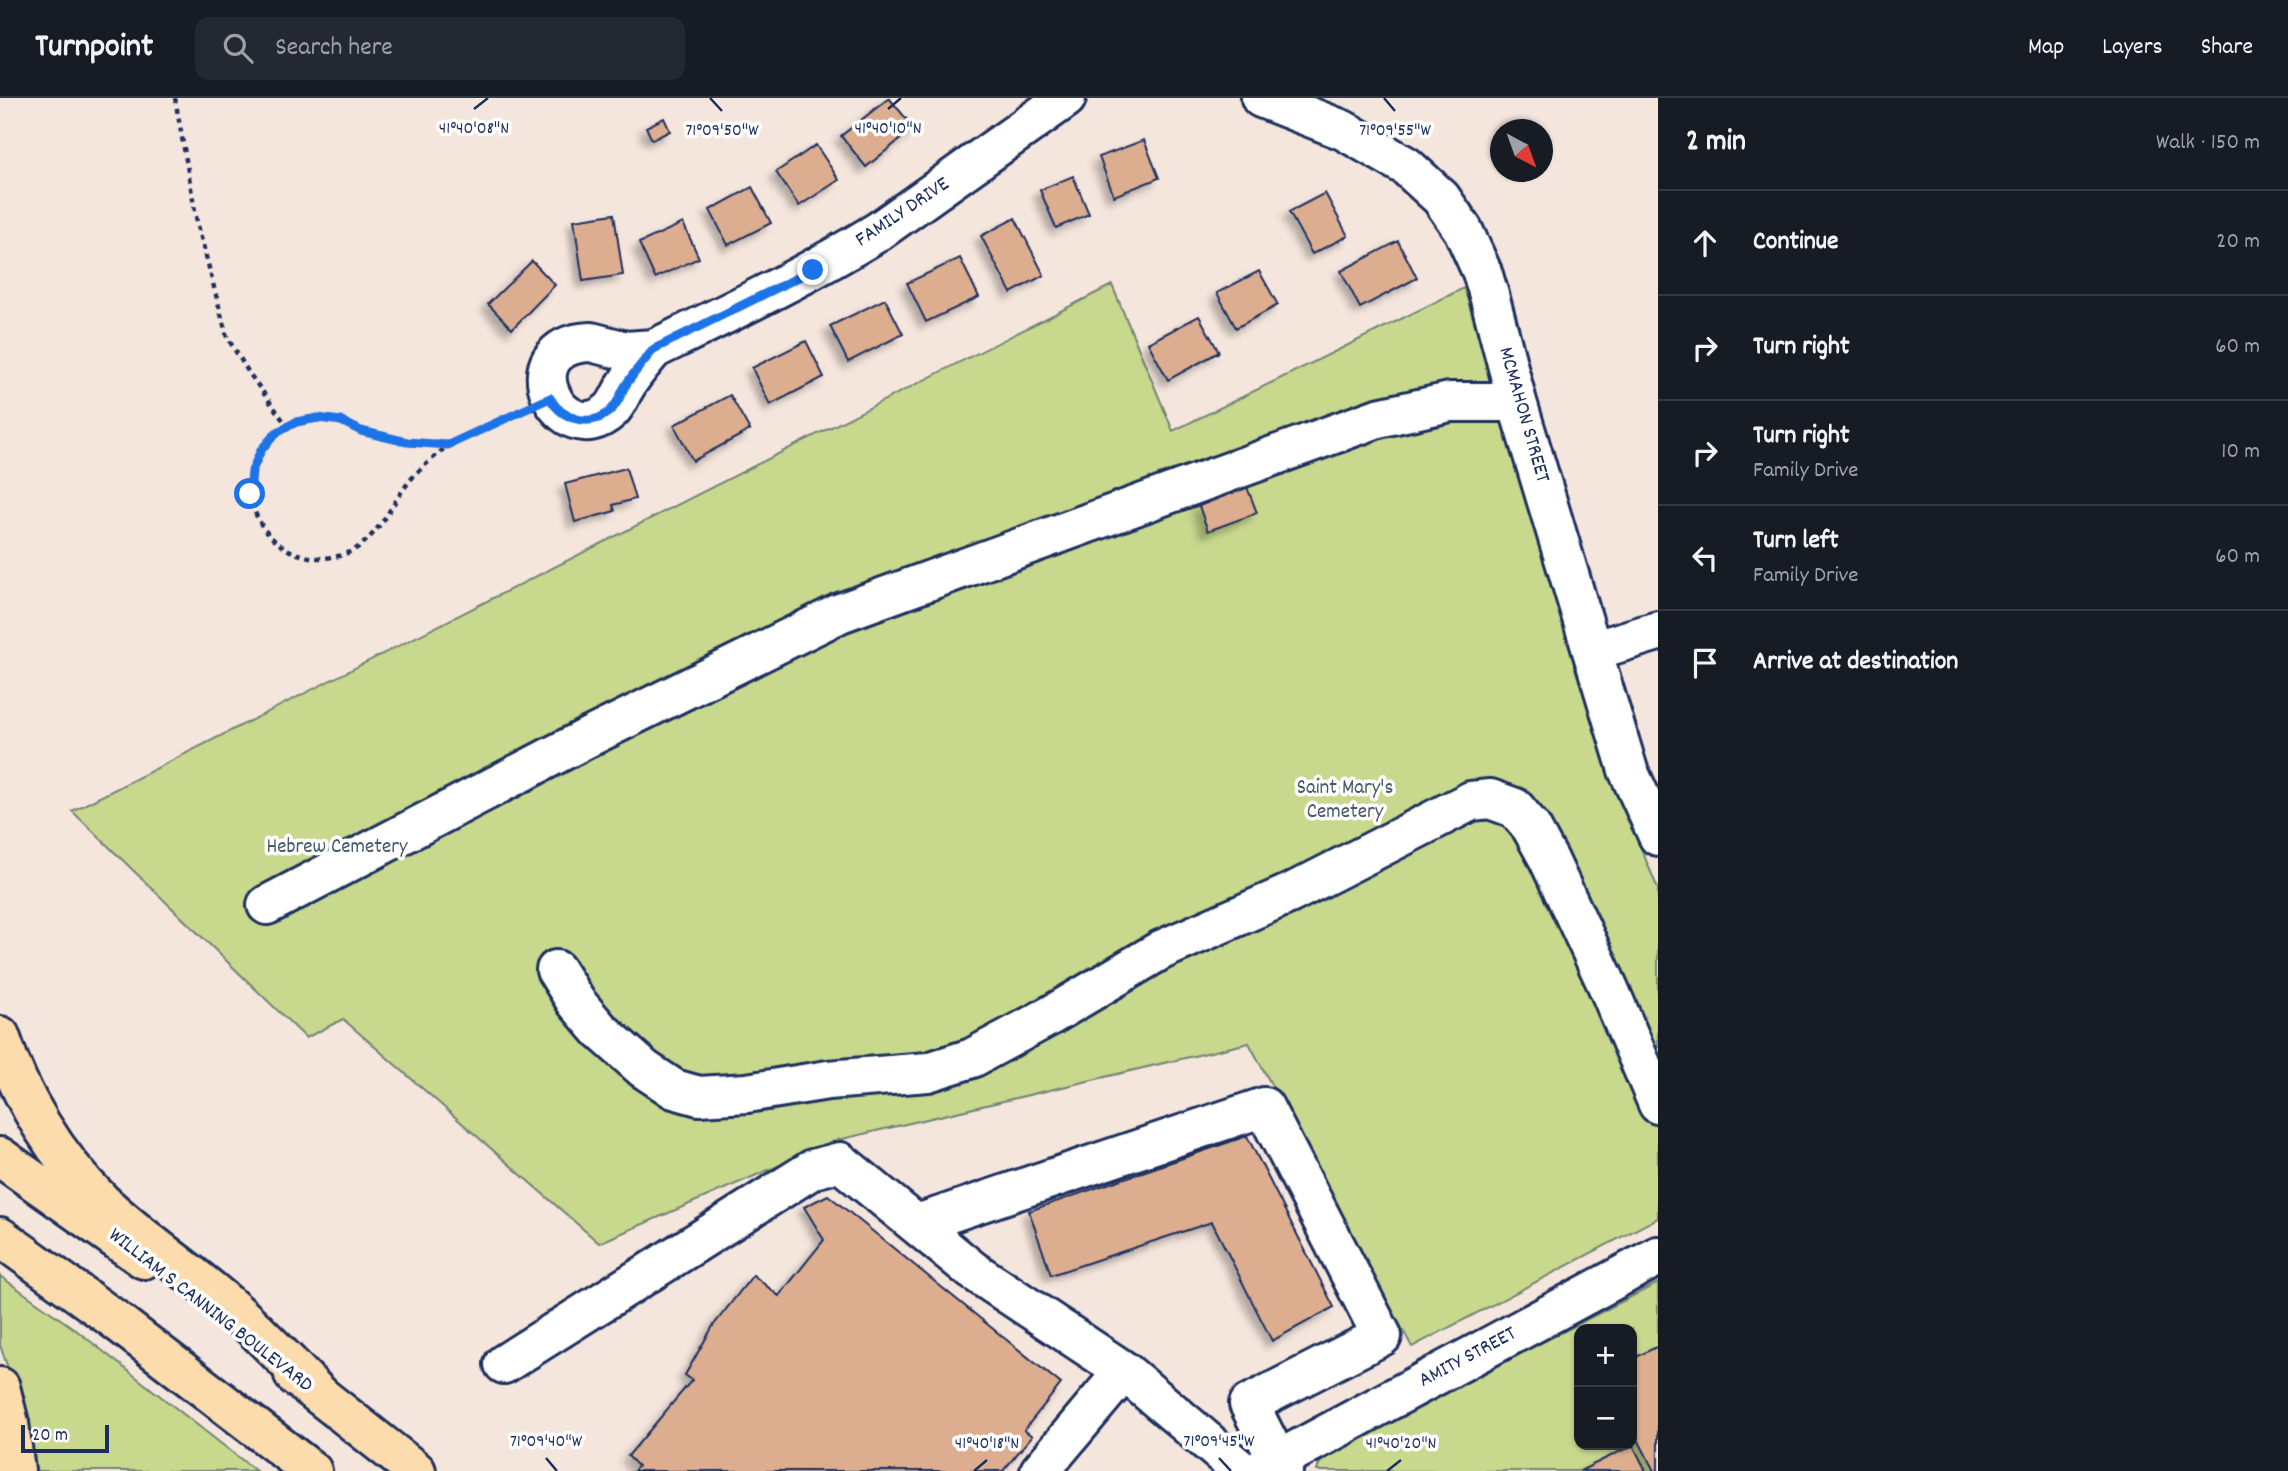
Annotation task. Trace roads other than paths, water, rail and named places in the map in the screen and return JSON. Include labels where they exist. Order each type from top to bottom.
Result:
[{"type":"main road","points":[[0,1035],[6,1055],[29,1104],[55,1146],[80,1177],[128,1224],[253,1327],[321,1396]]},
{"type":"main road","name":"WILLIAM S CANNING BOULEVARD","points":[[0,1157],[118,1240],[416,1471]]},
{"type":"main road","points":[[0,1237],[114,1319],[312,1471]]},
{"type":"main road","points":[[0,1387],[9,1423],[15,1471]]},
{"type":"street","name":"FAMILY DRIVE","points":[[654,349],[635,371],[618,401],[610,411],[599,418],[574,418],[562,412],[550,398],[546,379],[549,366],[565,347],[591,342],[626,351],[654,349],[740,307],[849,250],[879,231],[1066,98]]},
{"type":"street","name":"MCMAHON STREET","points":[[1261,98],[1343,130],[1406,166],[1441,198],[1463,230],[1482,272],[1517,402],[1628,770],[1658,836]]},
{"type":"street","points":[[267,905],[600,732],[840,613],[1378,418],[1451,402],[1517,402]]},
{"type":"street","points":[[1592,651],[1658,631]]},
{"type":"street","points":[[556,970],[576,1002],[600,1030],[644,1069],[674,1089],[699,1096],[747,1093],[828,1080],[928,1072],[972,1058],[1048,1017],[1161,950],[1291,892],[1471,801],[1490,799],[1515,808],[1531,827],[1609,989],[1658,1104]]},
{"type":"street","points":[[916,1224],[1264,1107],[1382,1336],[1249,1404],[1273,1467]]},
{"type":"street","points":[[504,1364],[813,1169],[839,1162],[972,1270],[1124,1371],[1242,1471]]},
{"type":"street","name":"AMITY STREET","points":[[1273,1467],[1658,1256]]},
{"type":"street","points":[[1040,1471],[1124,1371]]},
{"type":"park label","name":"Saint Mary's Cemetery","points":[[1345,801]]},
{"type":"park label","name":"Hebrew Cemetery","points":[[337,848]]}]
